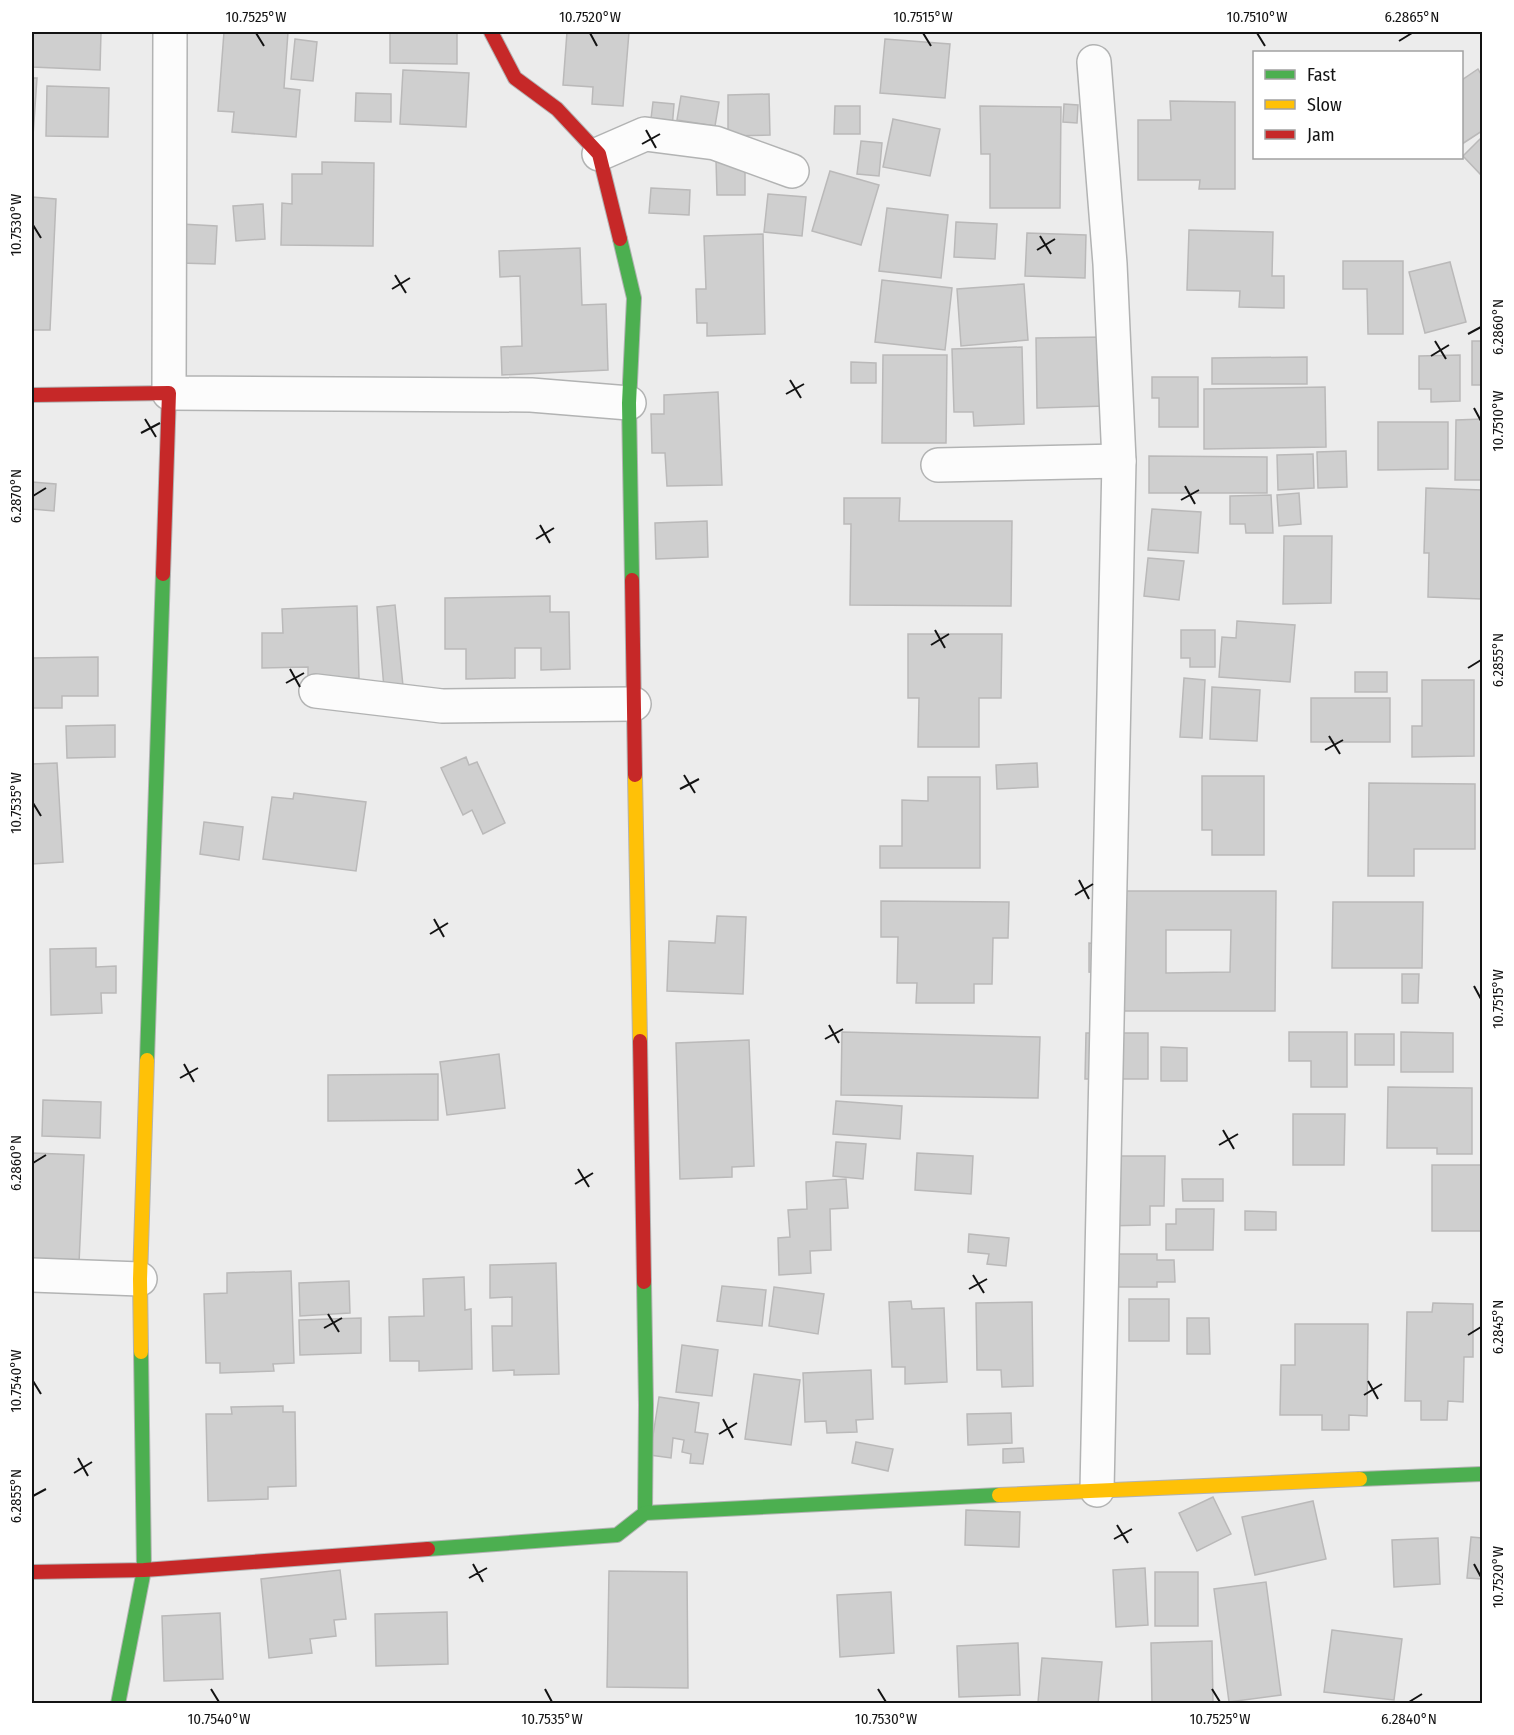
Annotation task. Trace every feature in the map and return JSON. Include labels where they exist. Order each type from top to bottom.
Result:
[{"type":"street","points":[[118,1704],[144,1570],[140,1279],[169,393],[170,32]]},
{"type":"street","points":[[491,32],[515,78],[557,109],[599,154],[634,298],[629,403],[646,1393],[645,1513]]},
{"type":"street","points":[[1094,62],[1110,264],[1119,461],[1097,1490]]},
{"type":"street","points":[[599,154],[645,134],[715,143],[792,171]]},
{"type":"street","points":[[32,395],[169,393],[531,395],[629,403]]},
{"type":"street","points":[[938,465],[1119,461]]},
{"type":"street","points":[[316,691],[442,706],[634,704]]},
{"type":"street","points":[[32,1275],[140,1279]]},
{"type":"street","points":[[32,1572],[144,1570],[617,1535],[645,1513],[1097,1490],[1482,1474]]},
{"type":"building","points":[[32,32],[101,32],[100,70],[32,67]]},
{"type":"building","points":[[224,32],[288,32],[284,88],[300,90],[296,137],[232,132],[234,112],[218,111]]},
{"type":"building","points":[[390,32],[457,32],[457,64],[390,63]]},
{"type":"building","points":[[567,32],[629,32],[623,106],[592,104],[593,87],[563,85]]},
{"type":"building","points":[[295,39],[317,42],[313,81],[291,79]]},
{"type":"building","points":[[885,39],[950,44],[945,98],[880,93]]},
{"type":"building","points":[[1478,69],[1482,76],[1482,131],[1463,143],[1463,79]]},
{"type":"building","points":[[403,70],[469,73],[466,127],[400,124]]},
{"type":"building","points":[[32,78],[37,78],[33,136],[32,136]]},
{"type":"building","points":[[47,86],[109,88],[108,137],[46,136]]},
{"type":"building","points":[[356,93],[391,94],[391,122],[355,121]]},
{"type":"building","points":[[769,94],[770,135],[728,136],[728,95]]},
{"type":"building","points":[[681,96],[719,102],[715,126],[677,120]]},
{"type":"building","points":[[1170,101],[1235,102],[1235,189],[1199,189],[1200,180],[1138,180],[1138,120],[1171,120]]},
{"type":"building","points":[[653,102],[674,104],[672,129],[650,127]]},
{"type":"building","points":[[1064,104],[1078,105],[1077,123],[1063,122]]},
{"type":"building","points":[[835,106],[860,106],[860,134],[834,134]]},
{"type":"building","points":[[980,106],[1061,107],[1060,208],[990,208],[990,154],[981,154]]},
{"type":"building","points":[[893,119],[940,129],[930,176],[883,167]]},
{"type":"building","points":[[1482,137],[1482,176],[1463,156]]},
{"type":"building","points":[[861,141],[882,143],[879,176],[857,174]]},
{"type":"building","points":[[745,159],[745,195],[717,195],[716,160]]},
{"type":"building","points":[[322,162],[374,163],[373,246],[281,245],[282,203],[292,204],[292,174],[322,174]]},
{"type":"building","points":[[830,171],[879,185],[861,245],[812,231]]},
{"type":"building","points":[[651,188],[690,190],[689,215],[649,213]]},
{"type":"building","points":[[768,194],[806,197],[802,236],[764,232]]},
{"type":"building","points":[[32,197],[56,199],[50,330],[32,330]]},
{"type":"building","points":[[263,204],[265,239],[236,241],[233,206]]},
{"type":"building","points":[[887,208],[948,215],[941,278],[879,271]]},
{"type":"building","points":[[956,222],[997,224],[995,259],[954,257]]},
{"type":"building","points":[[181,224],[217,226],[215,264],[179,263]]},
{"type":"building","points":[[1189,230],[1273,232],[1272,276],[1284,276],[1284,308],[1239,307],[1240,291],[1187,290]]},
{"type":"building","points":[[1027,233],[1086,235],[1085,278],[1025,276]]},
{"type":"building","points":[[763,234],[765,334],[707,336],[707,323],[697,323],[696,289],[706,289],[704,236]]},
{"type":"building","points":[[580,248],[582,305],[606,304],[608,370],[502,375],[501,347],[522,346],[520,276],[500,277],[499,251]]},
{"type":"building","points":[[1343,261],[1403,261],[1403,334],[1368,334],[1367,289],[1343,289]]},
{"type":"building","points":[[1450,262],[1466,322],[1425,333],[1409,272]]},
{"type":"building","points":[[882,280],[952,288],[945,350],[875,342]]},
{"type":"building","points":[[1024,284],[1028,340],[961,346],[957,289]]},
{"type":"building","points":[[1105,337],[1106,406],[1037,408],[1036,338]]},
{"type":"building","points":[[1472,341],[1482,341],[1482,385],[1472,385]]},
{"type":"building","points":[[1022,347],[1024,424],[974,426],[973,412],[954,412],[952,349]]},
{"type":"building","points":[[883,355],[947,355],[946,443],[882,443]]},
{"type":"building","points":[[1460,355],[1460,401],[1431,402],[1431,389],[1419,389],[1419,356]]},
{"type":"building","points":[[1307,357],[1307,384],[1212,384],[1212,358]]},
{"type":"building","points":[[851,362],[876,363],[876,383],[851,383]]},
{"type":"building","points":[[1152,377],[1198,377],[1198,427],[1159,427],[1159,398],[1152,398]]},
{"type":"building","points":[[1325,387],[1326,447],[1204,449],[1204,389]]},
{"type":"building","points":[[718,392],[722,485],[667,486],[665,453],[652,453],[651,414],[664,414],[664,395]]},
{"type":"building","points":[[1482,419],[1482,480],[1455,480],[1456,420]]},
{"type":"building","points":[[1378,422],[1448,422],[1448,469],[1378,470]]},
{"type":"building","points":[[1346,451],[1347,487],[1318,488],[1317,452]]},
{"type":"building","points":[[1313,454],[1314,488],[1278,490],[1277,455]]},
{"type":"building","points":[[1149,456],[1267,457],[1267,493],[1149,493]]},
{"type":"building","points":[[32,482],[56,484],[54,511],[32,509]]},
{"type":"building","points":[[1426,488],[1482,490],[1482,599],[1428,597],[1429,553],[1424,553]]},
{"type":"building","points":[[1299,493],[1301,524],[1279,526],[1277,495]]},
{"type":"building","points":[[1271,495],[1273,533],[1246,533],[1245,524],[1230,524],[1230,496]]},
{"type":"building","points":[[844,498],[900,498],[899,521],[1012,521],[1011,606],[850,605],[851,524],[844,524]]},
{"type":"building","points":[[1152,509],[1201,512],[1198,553],[1148,550]]},
{"type":"building","points":[[707,521],[708,557],[656,559],[655,523]]},
{"type":"building","points":[[1284,536],[1332,536],[1331,603],[1283,604]]},
{"type":"building","points":[[1148,558],[1184,561],[1179,600],[1144,596]]},
{"type":"building","points":[[550,596],[550,612],[569,612],[570,669],[541,670],[541,648],[515,648],[515,678],[466,679],[466,649],[445,649],[445,598]]},
{"type":"building","points":[[395,605],[403,686],[384,688],[377,607]]},
{"type":"building","points":[[357,606],[359,678],[308,680],[308,667],[262,668],[262,633],[283,633],[282,609]]},
{"type":"building","points":[[1237,621],[1295,625],[1290,682],[1219,677],[1222,637],[1236,638]]},
{"type":"building","points":[[1181,630],[1215,630],[1215,667],[1190,667],[1190,658],[1181,658]]},
{"type":"building","points":[[908,634],[1002,634],[1001,698],[979,698],[979,747],[918,747],[919,698],[908,698]]},
{"type":"building","points":[[98,657],[98,696],[62,696],[62,708],[32,708],[32,658]]},
{"type":"building","points":[[1355,672],[1387,672],[1387,692],[1355,692]]},
{"type":"building","points":[[1184,678],[1205,680],[1202,738],[1180,737]]},
{"type":"building","points":[[1422,680],[1474,680],[1474,756],[1412,757],[1412,726],[1422,726]]},
{"type":"building","points":[[1212,687],[1260,690],[1257,741],[1210,739]]},
{"type":"building","points":[[1311,698],[1390,698],[1390,742],[1311,742]]},
{"type":"building","points":[[115,725],[115,757],[67,758],[66,726]]},
{"type":"building","points":[[466,757],[469,765],[477,762],[505,823],[483,834],[472,810],[463,815],[441,768]]},
{"type":"building","points":[[57,763],[63,862],[32,864],[32,764]]},
{"type":"building","points":[[1037,763],[1038,787],[997,789],[996,765]]},
{"type":"building","points":[[1202,776],[1264,776],[1264,855],[1212,855],[1212,830],[1202,830]]},
{"type":"building","points":[[928,777],[980,777],[980,868],[880,868],[880,846],[902,846],[902,800],[928,801]]},
{"type":"building","points":[[1369,783],[1475,784],[1475,849],[1414,849],[1414,876],[1368,876]]},
{"type":"building","points":[[294,793],[366,802],[356,871],[263,859],[272,797],[293,799]]},
{"type":"building","points":[[204,822],[243,827],[239,860],[200,854]]},
{"type":"building","points":[[1101,891],[1276,891],[1275,1011],[1098,1011],[1098,973],[1089,972],[1089,943],[1100,944]],"holes":[[[1166,930],[1231,930],[1230,972],[1166,973]]]},
{"type":"building","points":[[881,901],[1009,902],[1008,938],[993,938],[992,984],[974,984],[974,1003],[916,1003],[917,983],[897,983],[898,937],[881,937]]},
{"type":"building","points":[[1333,902],[1423,902],[1422,968],[1332,968]]},
{"type":"building","points":[[717,916],[746,917],[743,994],[667,991],[669,941],[715,943]]},
{"type":"building","points":[[96,948],[96,967],[116,966],[116,993],[101,993],[102,1013],[51,1015],[50,949]]},
{"type":"building","points":[[1402,974],[1419,974],[1418,1003],[1402,1003]]},
{"type":"building","points":[[842,1032],[1040,1037],[1038,1098],[841,1095]]},
{"type":"building","points":[[1289,1032],[1347,1032],[1347,1087],[1311,1087],[1311,1061],[1289,1061]]},
{"type":"building","points":[[1401,1032],[1453,1033],[1453,1072],[1401,1072]]},
{"type":"building","points":[[1086,1033],[1148,1033],[1148,1079],[1085,1079]]},
{"type":"building","points":[[1355,1034],[1394,1034],[1394,1065],[1355,1065]]},
{"type":"building","points":[[749,1040],[754,1166],[732,1167],[732,1177],[680,1179],[676,1043]]},
{"type":"building","points":[[1161,1047],[1187,1048],[1187,1081],[1161,1081]]},
{"type":"building","points":[[499,1054],[505,1108],[447,1115],[440,1062]]},
{"type":"building","points":[[438,1074],[438,1120],[328,1121],[328,1075]]},
{"type":"building","points":[[1388,1087],[1472,1088],[1472,1154],[1437,1154],[1437,1148],[1387,1148]]},
{"type":"building","points":[[43,1100],[101,1102],[100,1138],[42,1136]]},
{"type":"building","points":[[836,1101],[902,1106],[900,1139],[833,1134]]},
{"type":"building","points":[[1293,1114],[1345,1114],[1344,1165],[1293,1165]]},
{"type":"building","points":[[836,1142],[866,1144],[863,1179],[833,1176]]},
{"type":"building","points":[[32,1153],[84,1155],[79,1263],[32,1262]]},
{"type":"building","points":[[917,1153],[973,1156],[971,1194],[915,1190]]},
{"type":"building","points":[[1103,1156],[1165,1156],[1164,1206],[1150,1206],[1150,1225],[1103,1226]]},
{"type":"building","points":[[1432,1165],[1482,1165],[1482,1231],[1432,1231]]},
{"type":"building","points":[[846,1179],[848,1208],[830,1209],[831,1250],[810,1251],[811,1273],[779,1275],[778,1238],[790,1237],[788,1210],[807,1209],[806,1182]]},
{"type":"building","points":[[1182,1179],[1223,1179],[1223,1201],[1183,1201]]},
{"type":"building","points":[[1176,1209],[1214,1209],[1213,1250],[1166,1250],[1166,1224],[1176,1224]]},
{"type":"building","points":[[1245,1211],[1276,1212],[1276,1230],[1245,1230]]},
{"type":"building","points":[[969,1234],[1009,1238],[1006,1266],[987,1264],[989,1254],[968,1252]]},
{"type":"building","points":[[1090,1254],[1157,1254],[1157,1260],[1174,1260],[1175,1282],[1157,1282],[1157,1287],[1090,1287]]},
{"type":"building","points":[[556,1263],[559,1374],[514,1375],[514,1370],[493,1371],[492,1326],[512,1326],[512,1297],[490,1298],[490,1265]]},
{"type":"building","points":[[291,1271],[294,1363],[273,1364],[274,1371],[220,1373],[220,1363],[206,1363],[204,1294],[227,1293],[227,1273]]},
{"type":"building","points":[[464,1277],[465,1310],[471,1309],[472,1369],[419,1371],[419,1361],[390,1361],[389,1317],[424,1316],[423,1279]]},
{"type":"building","points":[[349,1281],[350,1313],[300,1316],[299,1283]]},
{"type":"building","points":[[722,1286],[766,1290],[762,1326],[717,1321]]},
{"type":"building","points":[[774,1287],[824,1294],[818,1334],[769,1326]]},
{"type":"building","points":[[1129,1299],[1169,1299],[1169,1341],[1129,1341]]},
{"type":"building","points":[[911,1301],[912,1309],[944,1308],[947,1382],[905,1384],[905,1367],[892,1367],[889,1302]]},
{"type":"building","points":[[1032,1302],[1033,1386],[1002,1387],[1001,1370],[977,1370],[976,1303]]},
{"type":"building","points":[[1433,1303],[1473,1304],[1473,1357],[1464,1357],[1463,1402],[1448,1401],[1447,1420],[1421,1420],[1421,1401],[1405,1401],[1407,1312],[1432,1312]]},
{"type":"building","points":[[361,1318],[361,1353],[300,1355],[299,1320]]},
{"type":"building","points":[[1187,1318],[1209,1318],[1210,1354],[1187,1354]]},
{"type":"building","points":[[1295,1324],[1368,1324],[1367,1416],[1349,1415],[1349,1430],[1322,1430],[1322,1415],[1280,1415],[1281,1365],[1295,1365]]},
{"type":"building","points":[[682,1345],[718,1350],[712,1396],[676,1392]]},
{"type":"building","points":[[871,1370],[873,1419],[856,1420],[857,1432],[827,1433],[826,1421],[805,1422],[803,1373]]},
{"type":"building","points":[[754,1374],[800,1380],[791,1445],[745,1439]]},
{"type":"building","points":[[659,1397],[699,1403],[695,1432],[708,1434],[703,1464],[690,1463],[691,1454],[682,1452],[684,1440],[673,1438],[671,1458],[650,1455]]},
{"type":"building","points":[[283,1406],[283,1412],[295,1412],[296,1486],[268,1487],[268,1499],[208,1501],[206,1414],[232,1414],[231,1407]]},
{"type":"building","points":[[1011,1413],[1012,1443],[968,1445],[967,1414]]},
{"type":"building","points":[[856,1442],[893,1449],[888,1471],[852,1463]]},
{"type":"building","points":[[1023,1448],[1024,1462],[1003,1463],[1003,1449]]},
{"type":"building","points":[[1213,1497],[1231,1534],[1197,1551],[1179,1513]]},
{"type":"building","points":[[1313,1501],[1326,1559],[1255,1575],[1242,1517]]},
{"type":"building","points":[[966,1510],[1020,1512],[1019,1547],[965,1545]]},
{"type":"building","points":[[1471,1537],[1482,1538],[1482,1579],[1467,1578]]},
{"type":"building","points":[[1438,1538],[1440,1584],[1394,1587],[1392,1540]]},
{"type":"building","points":[[1145,1568],[1148,1625],[1116,1627],[1113,1570]]},
{"type":"building","points":[[340,1570],[346,1619],[334,1620],[336,1636],[310,1639],[312,1653],[269,1658],[261,1579]]},
{"type":"building","points":[[609,1571],[687,1572],[688,1688],[607,1687]]},
{"type":"building","points":[[1155,1572],[1198,1572],[1198,1626],[1155,1626]]},
{"type":"building","points":[[1266,1582],[1281,1695],[1229,1702],[1214,1589]]},
{"type":"building","points":[[891,1592],[894,1653],[840,1657],[837,1595]]},
{"type":"building","points":[[447,1612],[448,1664],[376,1666],[375,1614]]},
{"type":"building","points":[[220,1613],[223,1679],[164,1681],[162,1616]]},
{"type":"building","points":[[1332,1630],[1402,1639],[1394,1700],[1324,1692]]},
{"type":"building","points":[[1212,1641],[1213,1704],[1152,1704],[1151,1643]]},
{"type":"building","points":[[1018,1643],[1020,1695],[959,1697],[957,1646]]},
{"type":"building","points":[[1042,1658],[1102,1662],[1098,1704],[1038,1702]]},
{"type":"traffic: fast","points":[[620,239],[634,298],[629,403],[632,580]]},
{"type":"traffic: fast","points":[[147,1060],[163,574]]},
{"type":"traffic: fast","points":[[644,1282],[645,1513]]},
{"type":"traffic: fast","points":[[118,1704],[144,1570],[141,1352]]},
{"type":"traffic: fast","points":[[1360,1479],[1482,1474]]},
{"type":"traffic: fast","points":[[428,1549],[617,1535],[645,1513],[999,1495]]},
{"type":"traffic: slow","points":[[635,775],[640,1041]]},
{"type":"traffic: slow","points":[[141,1352],[140,1279],[147,1060]]},
{"type":"traffic: slow","points":[[999,1495],[1360,1479]]},
{"type":"traffic: jam","points":[[491,32],[515,78],[557,109],[599,154],[620,239]]},
{"type":"traffic: jam","points":[[32,395],[169,393],[163,574]]},
{"type":"traffic: jam","points":[[632,580],[635,775]]},
{"type":"traffic: jam","points":[[640,1041],[644,1282]]},
{"type":"traffic: jam","points":[[32,1572],[144,1570],[428,1549]]}]
